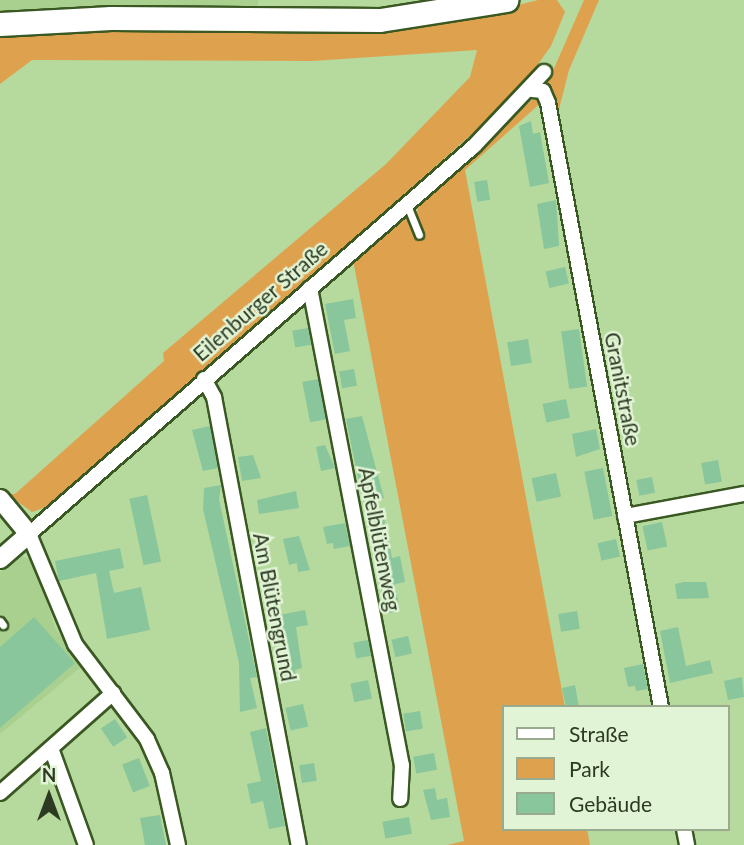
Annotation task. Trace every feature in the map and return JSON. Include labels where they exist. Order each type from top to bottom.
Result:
[{"type":"main road","points":[[0,24],[111,18],[380,20],[506,0]]},
{"type":"street","name":"Eilenburger Straße","points":[[0,559],[407,204],[532,90],[544,72]]},
{"type":"street","name":"Granitstraße","points":[[532,90],[543,91],[548,103],[661,705]]},
{"type":"street","name":"Apfelblütenweg","points":[[310,288],[402,765],[400,799]]},
{"type":"street","name":"Am Blütengrund","points":[[204,379],[214,397],[299,845]]},
{"type":"street","points":[[625,516],[744,494]]},
{"type":"street","points":[[0,499],[29,534],[56,608],[113,693],[136,722],[162,773],[178,845]]},
{"type":"street","points":[[0,793],[113,693]]},
{"type":"street","points":[[51,748],[69,786],[86,845]]},
{"type":"lane","points":[[407,204],[419,235]]},
{"type":"shaded area","points":[[0,0],[259,0],[256,9],[0,13]]},
{"type":"shaded area","points":[[21,556],[34,560],[55,628],[81,667],[0,734],[0,572]]},
{"type":"green space","points":[[538,0],[557,0],[565,12],[551,46],[516,95],[54,504],[32,512],[7,494],[15,494],[164,361],[163,353],[386,164],[470,77],[477,50],[312,61],[32,60],[0,84],[0,32],[498,10]]},
{"type":"green space","points":[[584,0],[599,0],[569,70],[557,117],[548,82]]},
{"type":"green space","points":[[533,99],[543,101],[465,170],[565,705],[503,705],[503,831],[587,831],[590,845],[447,845],[464,841],[353,260],[405,213],[410,217],[418,210],[415,205]]},
{"type":"building","points":[[531,121],[533,134],[540,132],[549,183],[530,187],[519,126]]},
{"type":"building","points":[[487,180],[490,200],[477,202],[474,182]]},
{"type":"building","points":[[556,200],[559,246],[544,249],[537,204]]},
{"type":"building","points":[[565,267],[569,284],[549,288],[546,271]]},
{"type":"building","points":[[353,299],[356,318],[344,320],[350,351],[335,354],[325,304]]},
{"type":"building","points":[[308,328],[311,345],[295,348],[292,331]]},
{"type":"building","points":[[579,329],[587,386],[569,389],[561,332]]},
{"type":"building","points":[[528,339],[532,363],[511,366],[507,342]]},
{"type":"building","points":[[354,369],[357,386],[342,388],[339,372]]},
{"type":"building","points":[[318,379],[326,419],[310,422],[302,382]]},
{"type":"building","points":[[566,399],[570,418],[546,423],[543,404]]},
{"type":"building","points":[[362,416],[384,498],[363,502],[346,419]]},
{"type":"building","points":[[210,426],[218,468],[203,471],[192,430]]},
{"type":"building","points":[[596,429],[600,449],[576,457],[572,434]]},
{"type":"building","points":[[325,445],[335,468],[321,471],[316,447]]},
{"type":"building","points":[[253,455],[261,478],[242,481],[238,457]]},
{"type":"building","points":[[718,460],[722,482],[705,485],[701,463]]},
{"type":"building","points":[[603,468],[612,516],[594,520],[584,472]]},
{"type":"building","points":[[556,473],[561,496],[537,502],[532,478]]},
{"type":"building","points":[[652,477],[655,493],[639,496],[636,480]]},
{"type":"building","points":[[221,485],[219,499],[257,677],[250,678],[257,708],[240,712],[239,663],[203,509],[204,488]]},
{"type":"building","points":[[296,491],[299,508],[259,514],[257,500]]},
{"type":"building","points":[[147,495],[161,562],[144,565],[129,499]]},
{"type":"building","points":[[384,518],[392,558],[400,556],[405,582],[395,584],[400,611],[385,614],[370,521]]},
{"type":"building","points":[[662,522],[667,546],[648,551],[642,526]]},
{"type":"building","points":[[345,523],[350,546],[334,549],[333,543],[327,544],[323,527]]},
{"type":"building","points":[[299,536],[310,570],[298,572],[297,563],[289,565],[283,539]]},
{"type":"building","points":[[616,539],[620,557],[602,561],[597,543]]},
{"type":"building","points":[[120,548],[124,568],[109,571],[114,593],[141,587],[150,630],[107,639],[96,573],[59,581],[55,561]]},
{"type":"building","points":[[706,582],[709,598],[677,599],[675,584]]},
{"type":"building","points":[[305,610],[308,625],[296,627],[302,668],[295,670],[297,681],[281,684],[275,649],[286,646],[279,615]]},
{"type":"building","points":[[577,611],[580,629],[561,632],[558,614]]},
{"type":"building","points":[[34,617],[75,663],[0,728],[0,647]]},
{"type":"building","points":[[678,627],[686,666],[710,660],[713,673],[670,683],[660,631]]},
{"type":"building","points":[[408,636],[412,654],[395,657],[391,640]]},
{"type":"building","points":[[368,640],[371,656],[356,659],[353,643]]},
{"type":"building","points":[[643,664],[648,689],[636,691],[635,686],[628,687],[624,668]]},
{"type":"building","points":[[742,677],[744,697],[728,700],[724,681]]},
{"type":"building","points":[[368,680],[372,699],[354,702],[350,684]]},
{"type":"building","points":[[575,685],[579,705],[566,705],[562,688]]},
{"type":"building","points":[[303,704],[308,726],[291,730],[285,708]]},
{"type":"building","points":[[420,711],[423,729],[406,731],[403,714]]},
{"type":"building","points":[[115,719],[127,737],[113,747],[101,729]]},
{"type":"building","points":[[266,728],[285,826],[269,829],[263,801],[251,804],[247,784],[261,781],[250,732]]},
{"type":"building","points":[[434,753],[437,770],[416,773],[413,757]]},
{"type":"building","points":[[139,758],[150,786],[133,792],[122,764]]},
{"type":"building","points":[[314,763],[317,781],[302,783],[299,765]]},
{"type":"building","points":[[435,788],[437,800],[447,798],[450,817],[431,820],[423,790]]},
{"type":"building","points":[[160,815],[166,845],[145,845],[140,818]]},
{"type":"building","points":[[409,817],[412,834],[385,838],[382,822]]}]
